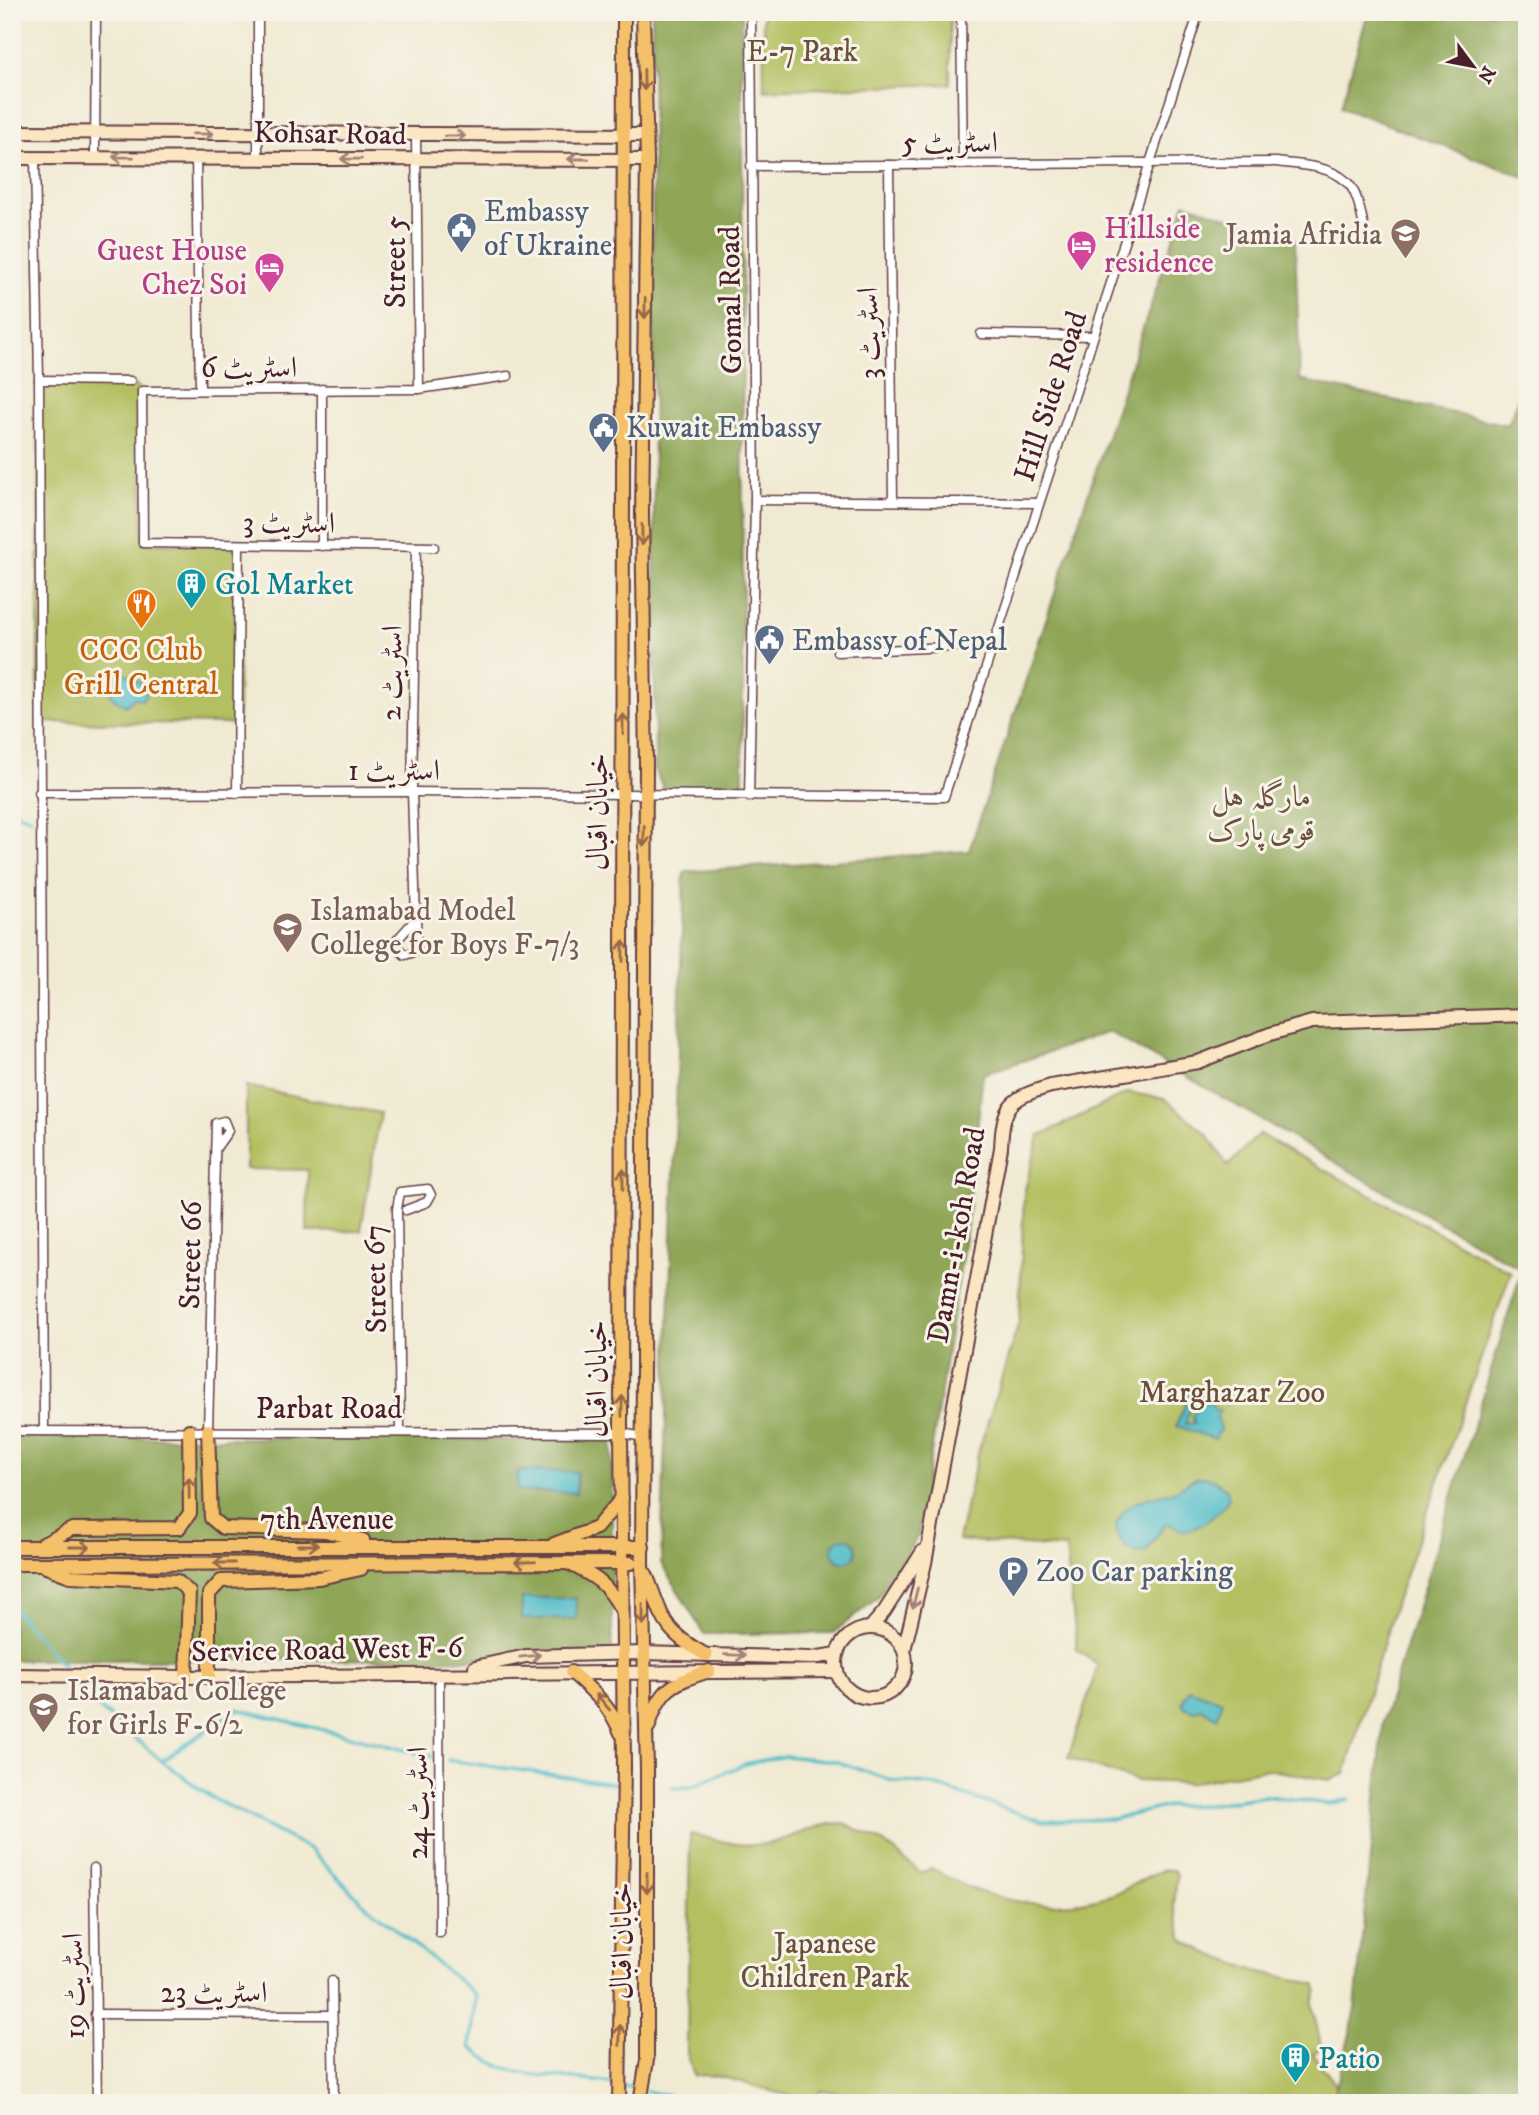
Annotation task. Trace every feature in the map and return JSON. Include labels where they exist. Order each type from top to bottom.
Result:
[{"type":"main road","name":"خیابان اقبال","points":[[640,2103],[647,2060],[647,1769],[642,1563],[645,1437],[642,1041],[645,797],[642,514],[647,160],[643,12]]},
{"type":"main road","name":"خیابان اقبال","points":[[619,2103],[624,1767],[621,1433],[624,13]]},
{"type":"main road","points":[[36,1547],[72,1529],[178,1528],[190,1513],[188,1430]]},
{"type":"main road","points":[[208,1430],[211,1518],[223,1528],[325,1531],[382,1545]]},
{"type":"main road","points":[[547,1547],[596,1528],[621,1498]]},
{"type":"main road","name":"7th Avenue","points":[[12,1547],[643,1547]]},
{"type":"main road","points":[[565,1562],[599,1579],[609,1588],[621,1609]]},
{"type":"main road","points":[[36,1563],[70,1576],[177,1581],[189,1592],[186,1677]]},
{"type":"main road","points":[[642,1563],[665,1625],[679,1640],[706,1655]]},
{"type":"main road","name":"7th Avenue","points":[[12,1564],[642,1563]]},
{"type":"main road","points":[[209,1677],[209,1594],[222,1581],[319,1578],[385,1564]]},
{"type":"main road","points":[[646,1734],[656,1702],[668,1689],[680,1681],[709,1671]]},
{"type":"main road","points":[[571,1672],[596,1693],[613,1713],[624,1740]]},
{"type":"street","points":[[95,157],[96,12]]},
{"type":"street","points":[[258,12],[258,158]]},
{"type":"street","name":"Gomal Road","points":[[749,797],[755,500],[751,12]]},
{"type":"street","points":[[961,12],[962,164]]},
{"type":"street","name":"Hill Side Road","points":[[749,797],[944,797],[1199,12]]},
{"type":"street","name":"Kohsar Road","points":[[12,132],[646,135]]},
{"type":"street","name":"Street 5","points":[[416,136],[419,389]]},
{"type":"street","name":"Kohsar Road","points":[[12,158],[647,160]]},
{"type":"street","points":[[35,158],[39,380],[44,1431]]},
{"type":"street","points":[[196,158],[200,390]]},
{"type":"street","name":"اسٹریٹ 5","points":[[751,166],[1276,162],[1314,167],[1346,181],[1358,202],[1364,227]]},
{"type":"street","name":"اسٹریٹ 3","points":[[889,165],[893,500]]},
{"type":"street","points":[[981,334],[1093,336]]},
{"type":"street","name":"اسٹریٹ 6","points":[[143,543],[142,391],[419,389],[508,376]]},
{"type":"street","points":[[39,380],[130,381]]},
{"type":"street","points":[[321,389],[322,545]]},
{"type":"street","points":[[755,500],[1039,503]]},
{"type":"street","name":"اسٹریٹ 3","points":[[143,543],[434,547]]},
{"type":"street","points":[[237,793],[239,545]]},
{"type":"street","name":"اسٹریٹ 2","points":[[415,920],[397,940],[397,947],[405,955],[417,951],[412,792],[416,547]]},
{"type":"street","points":[[837,652],[993,645]]},
{"type":"street","name":"اسٹریٹ 1","points":[[39,793],[412,792],[749,797]]},
{"type":"street","name":"Damn-i-koh Road","points":[[904,1650],[1001,1148],[1002,1117],[1008,1106],[1032,1091],[1051,1086],[1198,1062],[1270,1034],[1311,1022],[1527,1016]]},
{"type":"street","name":"Street 66","points":[[208,1430],[216,1123],[224,1121],[228,1131],[216,1148]]},
{"type":"street","name":"Street 67","points":[[400,1431],[397,1209],[400,1192],[428,1189],[430,1195],[427,1202],[406,1210]]},
{"type":"street","name":"Parbat Road","points":[[12,1431],[621,1433],[645,1437]]},
{"type":"street","points":[[870,1628],[890,1633],[904,1650],[906,1664],[903,1679],[894,1690],[883,1696],[860,1697],[841,1682],[837,1671],[837,1654],[849,1636],[870,1628],[884,1612],[926,1547]]},
{"type":"street","points":[[439,1673],[526,1656],[643,1653],[812,1658],[837,1654]]},
{"type":"street","points":[[643,1673],[837,1671]]},
{"type":"street","name":"اسٹریٹ 24","points":[[439,1673],[440,1933]]},
{"type":"street","name":"Service Road West F-6","points":[[12,1675],[209,1677],[643,1673]]},
{"type":"street","name":"اسٹریٹ 19","points":[[94,1868],[97,2103]]},
{"type":"street","points":[[331,1981],[334,2103]]},
{"type":"street","name":"اسٹریٹ 23","points":[[95,2014],[332,2015]]},
{"type":"green space","points":[[652,12],[742,12],[743,789],[664,790],[655,770]]},
{"type":"green space","name":"E-7 Park","points":[[763,12],[950,12],[950,84],[764,90]]},
{"type":"green space","points":[[1368,12],[1527,12],[1527,178],[1341,107]]},
{"type":"green space","name":"مارگلہ ہل قومی پارک","points":[[1185,203],[1295,240],[1300,380],[1508,425],[1527,375],[1527,2103],[1332,2103],[1354,2018],[1384,1717],[1522,1270],[1109,1032],[983,1074],[966,1231],[918,1536],[877,1598],[833,1633],[704,1634],[661,1563],[684,872],[969,851]]},
{"type":"green space","points":[[39,380],[130,381],[142,391],[143,543],[239,545],[238,724],[38,722]]},
{"type":"green space","points":[[246,1086],[380,1113],[361,1231],[307,1232],[308,1170],[246,1169]]},
{"type":"green space","name":"Marghazar Zoo","points":[[1127,1093],[1164,1098],[1207,1134],[1228,1166],[1259,1134],[1511,1272],[1394,1608],[1345,1774],[1329,1780],[1266,1769],[1190,1783],[1137,1781],[1068,1758],[1098,1665],[1077,1650],[1066,1548],[958,1540],[978,1453],[1019,1322],[1024,1194],[1039,1136]]},
{"type":"green space","points":[[12,1437],[612,1440],[612,1659],[12,1660]]},
{"type":"green space","name":"Japanese Children Park","points":[[844,1823],[883,1842],[921,1873],[932,1868],[974,1889],[1020,1902],[1067,1904],[1091,1900],[1114,1894],[1159,1872],[1173,1870],[1177,1875],[1174,1906],[1183,1940],[1210,1954],[1256,1971],[1316,1984],[1317,1991],[1312,2003],[1321,2047],[1313,2054],[1346,2103],[859,2103],[842,2093],[821,2090],[815,2097],[800,2097],[722,2077],[694,2076],[687,2053],[690,1834],[756,1845],[775,1842],[823,1825]]},
{"type":"water","points":[[118,669],[146,686],[146,695],[142,700],[135,698],[126,706],[111,697],[109,677]]},
{"type":"water","points":[[1190,1386],[1203,1394],[1190,1409],[1185,1424],[1195,1423],[1192,1417],[1200,1404],[1210,1401],[1215,1410],[1220,1411],[1217,1415],[1220,1429],[1215,1439],[1176,1426],[1187,1400],[1186,1390]]},
{"type":"water","points":[[518,1471],[577,1472],[576,1493],[517,1491]]},
{"type":"water","points":[[1198,1477],[1208,1477],[1227,1489],[1229,1498],[1216,1514],[1188,1530],[1166,1523],[1146,1552],[1134,1552],[1125,1546],[1116,1525],[1125,1510],[1144,1499],[1171,1492]]},
{"type":"water","points":[[844,1538],[853,1541],[856,1550],[853,1559],[844,1562],[835,1559],[832,1550],[835,1541]]},
{"type":"water","points":[[522,1598],[576,1598],[576,1619],[522,1619]]},
{"type":"water","points":[[1189,1689],[1222,1701],[1217,1718],[1201,1708],[1195,1711],[1185,1708],[1182,1702]]},
{"type":"waterway","points":[[12,811],[31,818]]},
{"type":"waterway","points":[[12,1607],[64,1667]]},
{"type":"waterway","points":[[78,1684],[96,1705],[162,1761],[237,1709],[431,1756]]},
{"type":"waterway","points":[[671,1788],[691,1787],[745,1764],[785,1756],[835,1761],[893,1781],[934,1785],[1042,1821],[1113,1819],[1169,1806],[1207,1805],[1265,1796],[1329,1804],[1349,1799]]},
{"type":"waterway","points":[[448,1760],[618,1784]]},
{"type":"waterway","points":[[162,1761],[212,1798],[310,1849],[362,1902],[476,1995],[470,2047],[486,2059],[521,2073],[615,2084]]},
{"type":"waterway","points":[[622,2086],[639,2089]]},
{"type":"waterway","points":[[646,2091],[692,2101]]},
{"type":"place","name":"Embassy of Ukraine","points":[[461,255]]},
{"type":"place","name":"Jamia Afridia","points":[[1405,261]]},
{"type":"place","name":"Hillside residence","points":[[1081,272]]},
{"type":"place","name":"Guest House Chez Soi","points":[[270,294]]},
{"type":"place","name":"Kuwait Embassy","points":[[603,454]]},
{"type":"place","name":"Gol Market","points":[[192,611]]},
{"type":"place","name":"CCC Club Grill Central","points":[[141,631]]},
{"type":"place","name":"Embassy of Nepal","points":[[769,667]]},
{"type":"place","name":"Islamabad Model College for Boys F-7/3","points":[[287,954]]},
{"type":"place","name":"Zoo Car parking","points":[[1013,1598]]},
{"type":"place","name":"Islamabad College for Girls F-6/2","points":[[44,1734]]},
{"type":"place","name":"Patio","points":[[1295,2085]]}]
